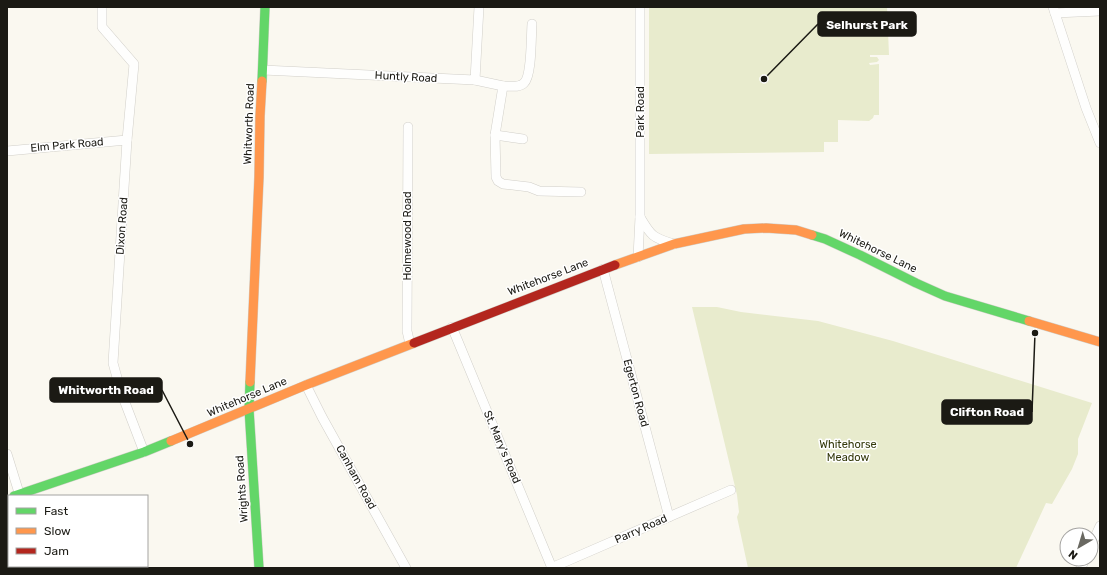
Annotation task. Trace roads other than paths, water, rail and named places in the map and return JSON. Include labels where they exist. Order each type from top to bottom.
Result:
[{"type":"main road","name":"Whitworth Road","points":[[249,409],[265,7]]},
{"type":"main road","name":"Whitehorse Lane","points":[[18,495],[144,452],[306,385],[603,268],[674,244],[744,229],[766,228],[796,230],[825,239],[945,296],[1100,342]]},
{"type":"main road","name":"Wrights Road","points":[[249,409],[260,568]]},
{"type":"street","name":"Dixon Road","points":[[102,7],[102,27],[134,64],[113,363],[120,392],[144,452]]},
{"type":"street","points":[[475,80],[479,7]]},
{"type":"street","name":"Park Road","points":[[638,257],[640,217],[640,7]]},
{"type":"street","points":[[1100,11],[1054,10],[1086,108],[1100,143]]},
{"type":"street","name":"Huntly Road","points":[[263,70],[475,80],[503,86],[517,86],[523,84],[527,79],[529,71],[532,24]]},
{"type":"street","points":[[503,86],[495,135],[496,177],[498,181],[502,184],[529,187],[539,190],[580,192]]},
{"type":"street","name":"Holmewood Road","points":[[408,127],[407,331],[410,344]]},
{"type":"street","points":[[495,135],[523,139]]},
{"type":"street","name":"Elm Park Road","points":[[7,151],[128,140]]},
{"type":"street","points":[[640,217],[649,232],[659,240],[674,244]]},
{"type":"street","name":"Egerton Road","points":[[603,268],[669,517]]},
{"type":"street","name":"St. Mary's Road","points":[[452,327],[551,568]]},
{"type":"street","name":"Canham Road","points":[[306,385],[406,568]]},
{"type":"street","points":[[7,454],[18,495]]},
{"type":"street","name":"Parry Road","points":[[551,568],[731,490]]},
{"type":"place","name":"Selhurst Park","points":[[764,79]]},
{"type":"place","name":"Clifton Road","points":[[1035,333]]},
{"type":"place","name":"Whitworth Road","points":[[190,444]]},
{"type":"park label","name":"Whitehorse Meadow","points":[[848,450]]}]
